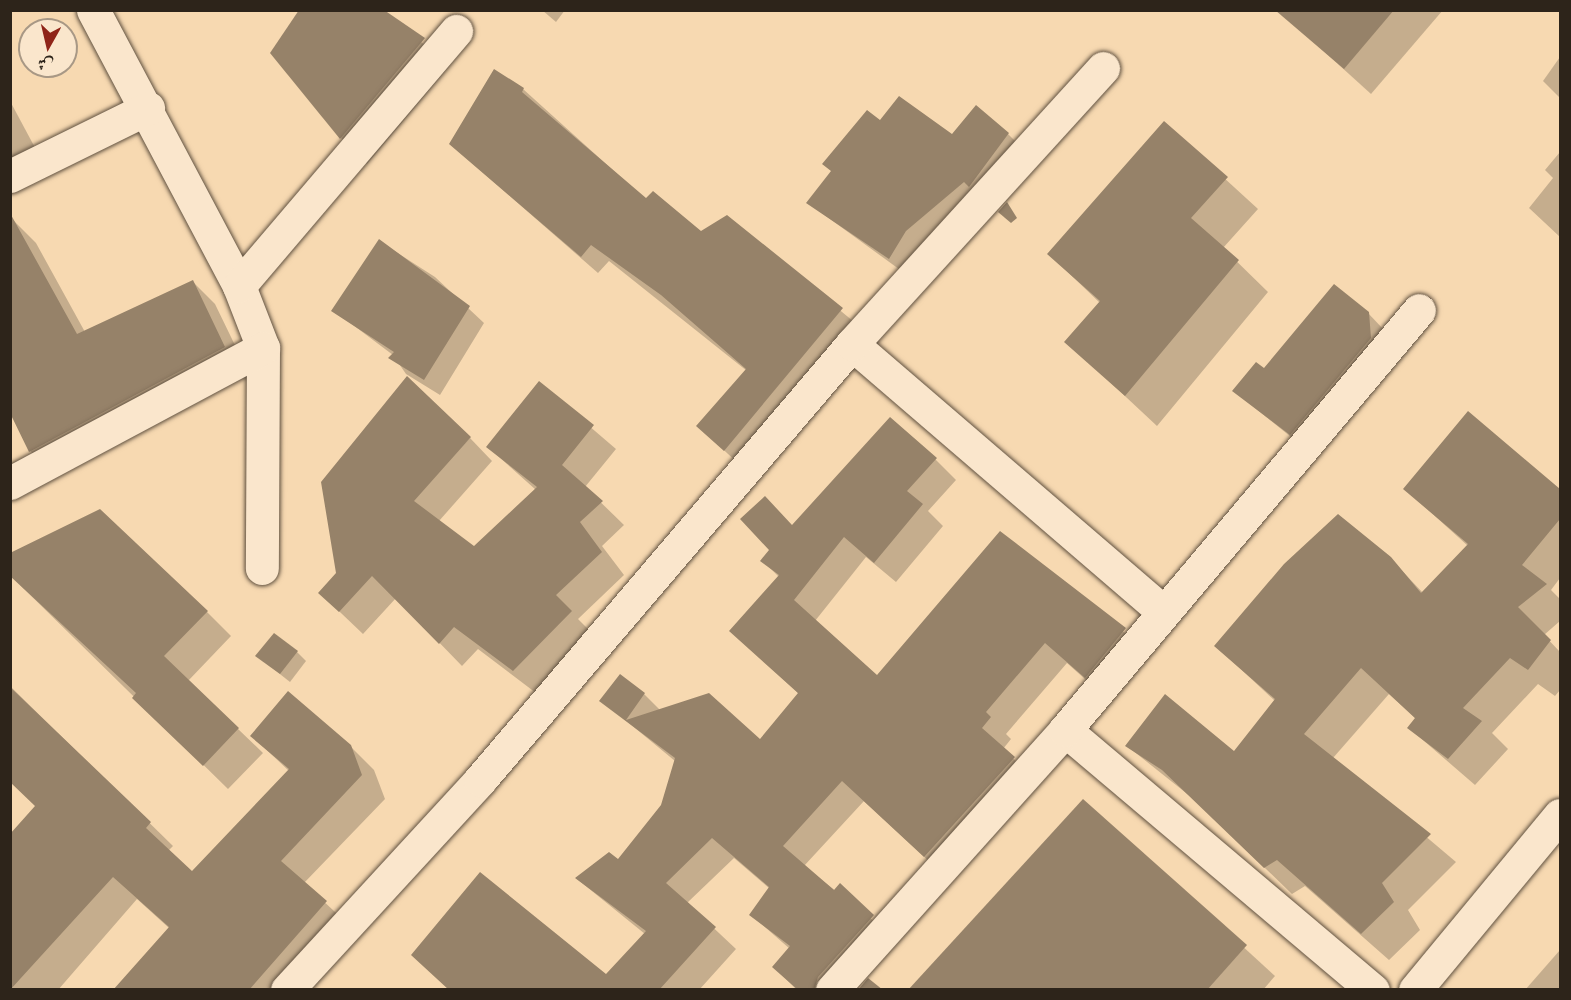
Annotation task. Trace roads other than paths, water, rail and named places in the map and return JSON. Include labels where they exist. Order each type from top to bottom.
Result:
[{"type":"street","points":[[93,10],[148,108],[239,286],[263,348],[262,568]]},
{"type":"street","points":[[239,286],[456,31]]},
{"type":"street","points":[[287,990],[480,780],[852,344],[1103,68]]},
{"type":"street","points":[[10,176],[148,108]]},
{"type":"street","points":[[832,990],[1065,730],[1419,310]]},
{"type":"street","points":[[852,344],[1164,612]]},
{"type":"street","points":[[10,483],[263,348]]},
{"type":"street","points":[[1065,730],[1373,990]]},
{"type":"street","points":[[1414,990],[1546,851],[1560,816]]}]
